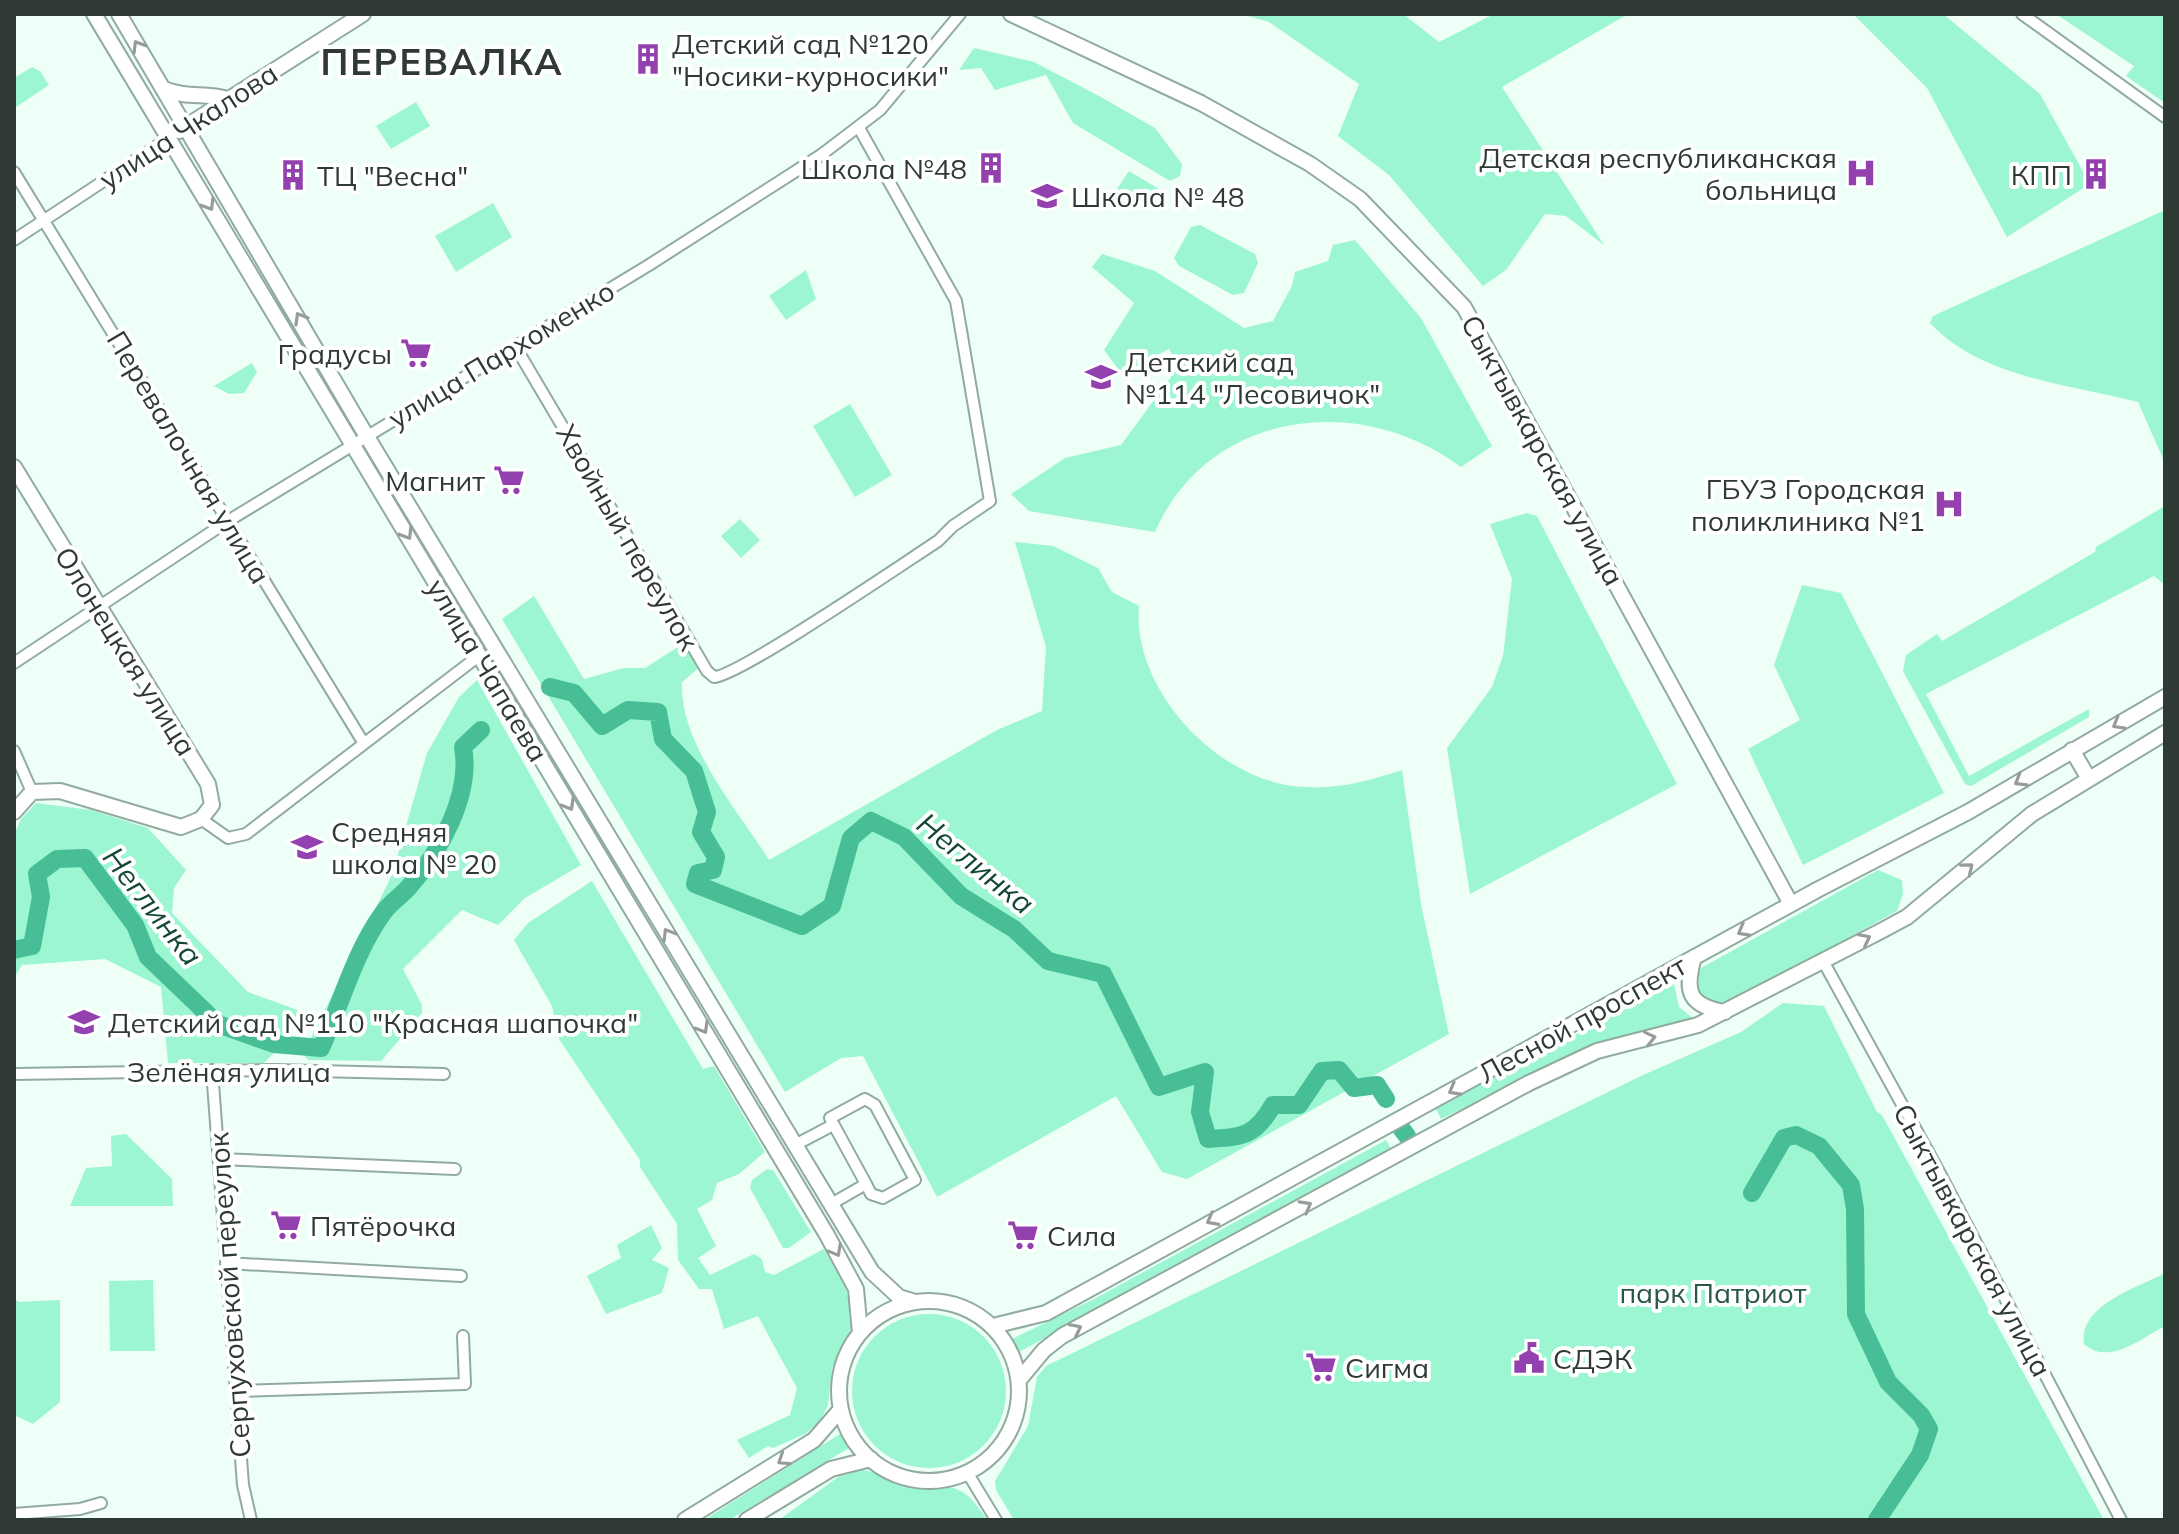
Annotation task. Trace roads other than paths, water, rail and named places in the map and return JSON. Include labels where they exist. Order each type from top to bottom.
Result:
[{"type":"main road","name":"улица Чапаева","points":[[94,14],[827,1235],[856,1289],[860,1333]]},
{"type":"main road","name":"улица Чапаева","points":[[119,14],[366,435],[872,1272],[899,1297],[915,1302]]},
{"type":"main road","name":"улица Чкалова","points":[[169,138],[363,14]]},
{"type":"main road","name":"Сыктывкарская улица","points":[[1011,14],[1201,103],[1310,164],[1360,199],[1464,307],[1791,904]]},
{"type":"main road","points":[[164,89],[180,96],[215,95],[227,99]]},
{"type":"main road","name":"Олонецкая улица","points":[[14,467],[208,784],[212,805],[201,819]]},
{"type":"main road","name":"Лесной проспект","points":[[993,1326],[1046,1313],[1791,904],[1968,812],[2165,697]]},
{"type":"main road","name":"Лесной проспект","points":[[1019,1380],[1044,1350],[1062,1336],[1576,1060],[1698,1025],[1907,917],[2032,814],[2165,733]]},
{"type":"main road","points":[[2072,750],[2089,779]]},
{"type":"main road","points":[[14,812],[32,792],[60,791],[181,827],[201,819]]},
{"type":"main road","points":[[1694,957],[1689,980],[1692,997],[1706,1009],[1725,1012]]},
{"type":"main road","points":[[915,1302],[954,1304],[993,1326],[1013,1359],[1019,1380],[1019,1402],[1007,1434],[986,1460],[967,1472],[934,1481],[893,1473],[871,1459],[852,1437],[841,1409],[840,1383],[846,1356],[860,1333],[876,1318],[915,1302]]},
{"type":"main road","points":[[685,1520],[814,1440],[841,1409]]},
{"type":"main road","points":[[747,1520],[831,1469],[871,1459]]},
{"type":"street","name":"улица Пархоменко","points":[[14,663],[228,521],[649,265],[859,128],[913,75],[960,14]]},
{"type":"street","points":[[2022,14],[2165,117]]},
{"type":"street","name":"Хвойный переулок","points":[[515,346],[707,671],[714,677],[725,677],[765,652],[938,541],[953,526],[990,501],[956,301],[859,128]]},
{"type":"street","name":"улица Чкалова","points":[[14,240],[169,138]]},
{"type":"street","name":"Перевалочная улица","points":[[14,172],[363,742]]},
{"type":"street","points":[[201,819],[228,838],[246,834],[480,655]]},
{"type":"street","points":[[14,751],[32,792]]},
{"type":"street","name":"Сыктывкарская улица","points":[[1823,961],[1937,1168],[2121,1520]]},
{"type":"street","name":"Зелёная улица","points":[[14,1074],[212,1070],[444,1074]]},
{"type":"street","name":"Серпуховской переулок","points":[[212,1070],[243,1485],[251,1520]]},
{"type":"street","points":[[865,1099],[875,1105],[915,1180],[883,1198],[871,1194],[866,1184],[830,1118],[865,1099]]},
{"type":"street","points":[[795,1145],[833,1125]]},
{"type":"street","points":[[220,1159],[455,1169]]},
{"type":"street","points":[[831,1204],[866,1184]]},
{"type":"street","points":[[226,1263],[461,1276]]},
{"type":"street","points":[[236,1391],[465,1384],[463,1336]]},
{"type":"street","points":[[967,1472],[996,1520]]},
{"type":"street","points":[[14,1514],[80,1509],[101,1503]]},
{"type":"waterway","name":"Неглинка","points":[[550,687],[574,693],[602,726],[628,710],[658,712],[663,739],[694,771],[707,812],[701,832],[716,857],[713,870],[698,873],[695,884],[802,926],[832,906],[851,838],[871,821],[904,837],[961,896],[1014,929],[1048,961],[1103,974],[1159,1087],[1205,1072],[1200,1112],[1208,1139],[1246,1133],[1260,1124],[1273,1105],[1299,1105],[1322,1071],[1339,1070],[1354,1088],[1377,1085],[1386,1099]]},
{"type":"waterway","name":"Неглинка","points":[[14,950],[32,946],[41,897],[37,874],[57,859],[85,858],[135,925],[148,957],[218,1024],[274,1044],[321,1048],[373,928],[386,909],[421,873],[442,840],[463,784],[463,747],[481,730]]},
{"type":"waterway","name":"Неглинка","points":[[1401,1128],[1407,1136]]},
{"type":"waterway","name":"Неглинка","points":[[1752,1193],[1784,1138],[1796,1135],[1819,1146],[1851,1185],[1855,1209],[1856,1314],[1888,1382],[1921,1415],[1929,1429],[1920,1455],[1877,1520]]},
{"type":"place","name":"Детский сад №120 \"Носики-курносики\"","points":[[648,59]]},
{"type":"place","name":"Школа №48","points":[[991,168]]},
{"type":"place","name":"Детская республиканская больница","points":[[1861,173]]},
{"type":"place","name":"КПП","points":[[2096,174]]},
{"type":"place","name":"ТЦ \"Весна\"","points":[[293,175]]},
{"type":"place","name":"Школа № 48","points":[[1047,196]]},
{"type":"place","name":"Градусы","points":[[416,353]]},
{"type":"place","name":"Детский сад №114 \"Лесовичок\"","points":[[1101,377]]},
{"type":"place","name":"Магнит","points":[[509,480]]},
{"type":"place","name":"ГБУЗ Городская поликлиника №1","points":[[1949,504]]},
{"type":"place","name":"Средняя школа № 20","points":[[307,847]]},
{"type":"place","name":"Детский сад №110 \"Красная шапочка\"","points":[[84,1022]]},
{"type":"place","name":"Пятёрочка","points":[[286,1225]]},
{"type":"place","name":"Сила","points":[[1023,1235]]},
{"type":"place","name":"СДЭК","points":[[1529,1358]]},
{"type":"place","name":"Сигма","points":[[1321,1367]]},
{"type":"district","name":"ПЕРЕВАЛКА","points":[[442,61]]},
{"type":"park label","name":"парк Патриот","points":[[1713,1292]]}]
